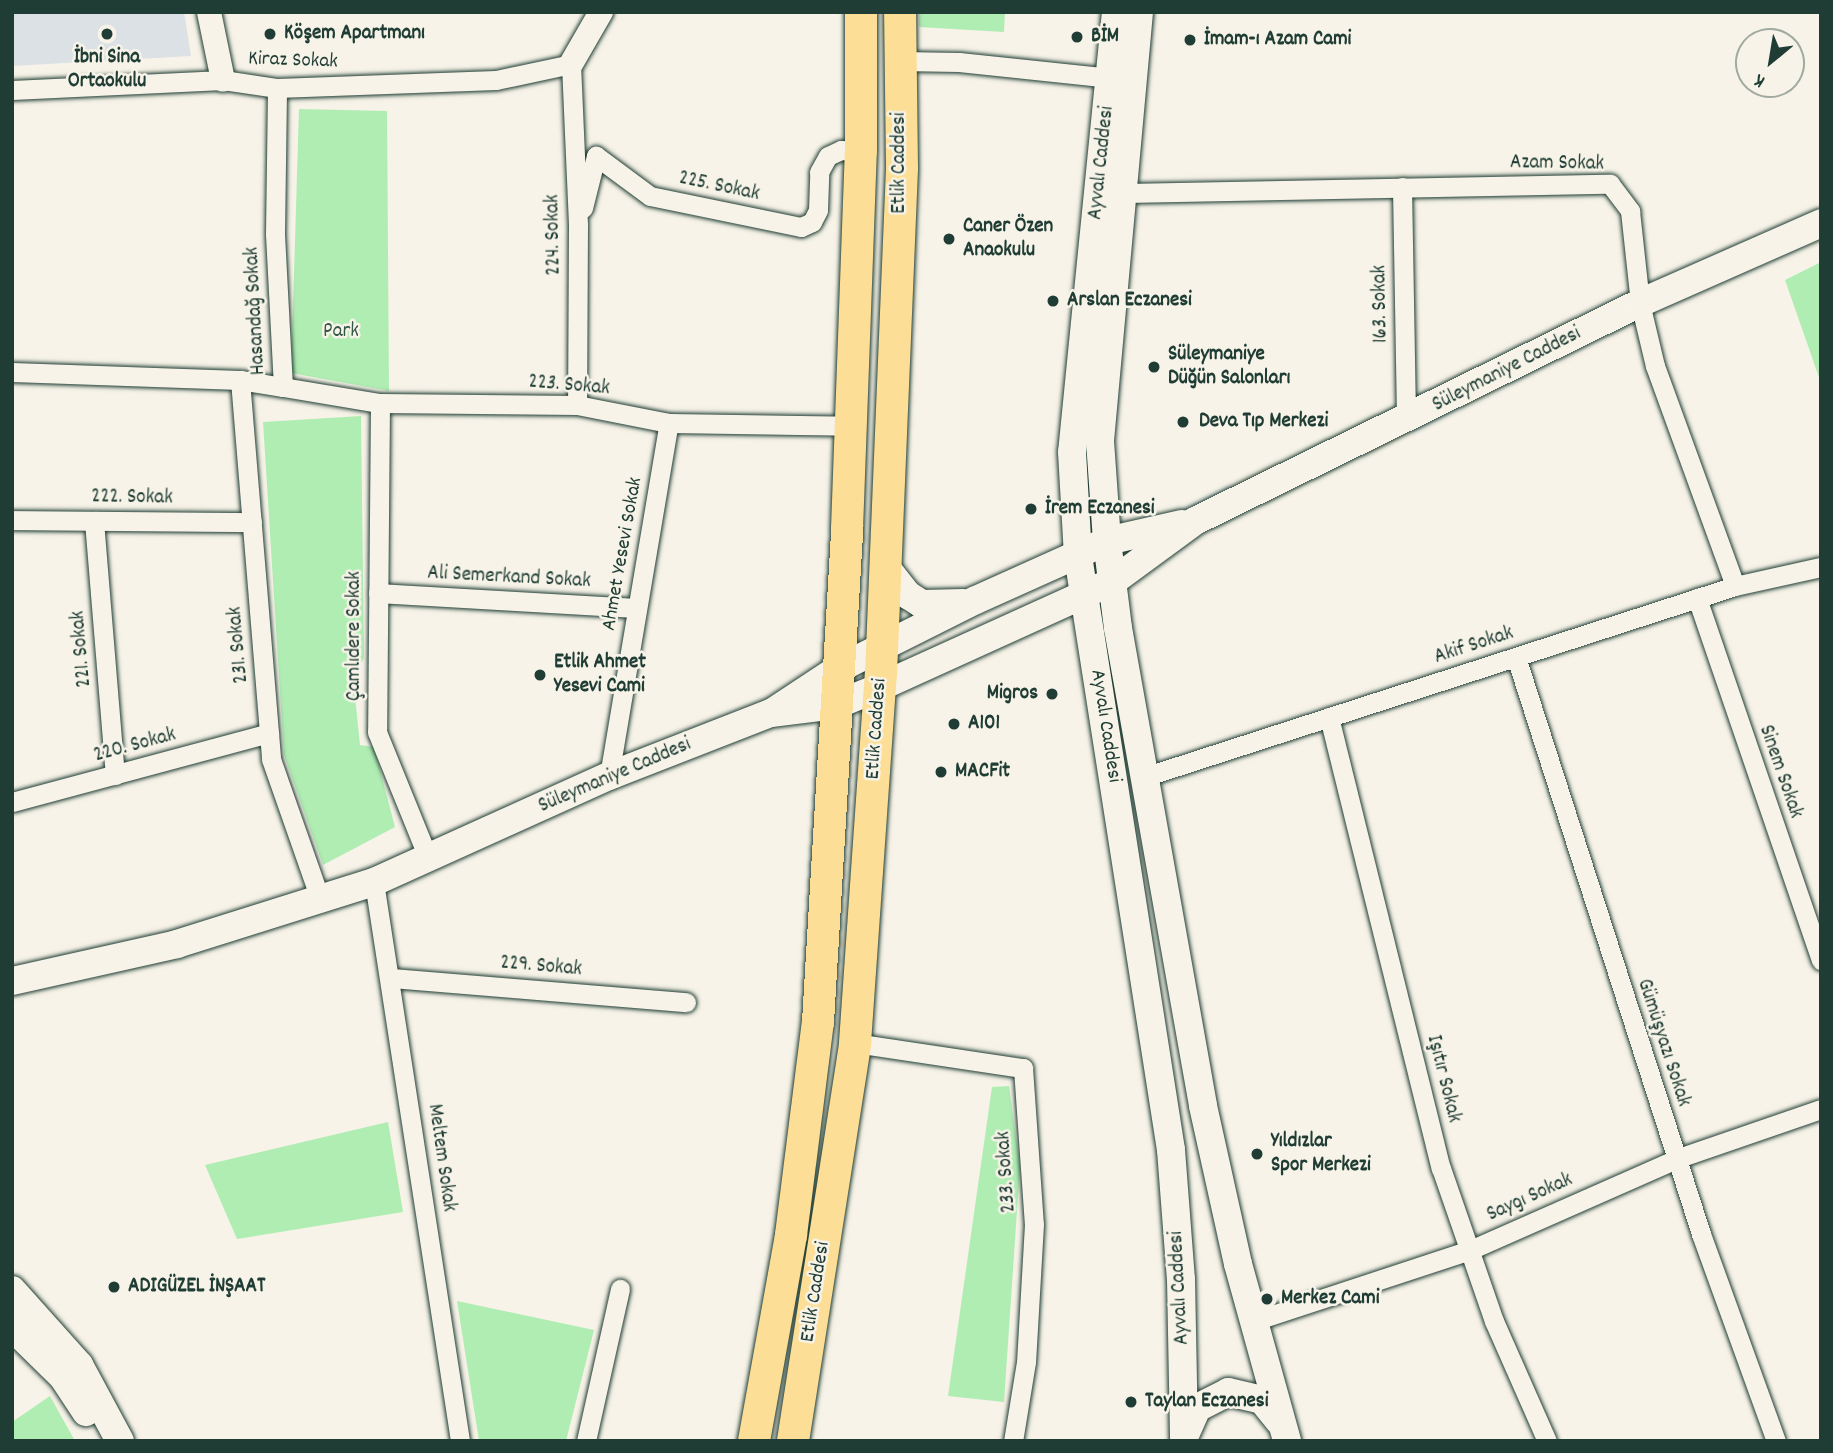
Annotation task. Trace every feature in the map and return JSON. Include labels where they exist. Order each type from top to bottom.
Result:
[{"type":"main road","name":"Etlik Caddesi","points":[[754,1441],[791,1235],[818,1022],[851,426],[861,151],[861,12]]},
{"type":"main road","name":"Etlik Caddesi","points":[[793,1441],[855,1043],[882,650],[902,168],[900,12]]},
{"type":"main road","name":"Ayvalı Caddesi","points":[[1116,12],[1074,426],[1078,556],[1171,1150],[1181,1279],[1184,1440]]},
{"type":"main road","name":"Ayvalı Caddesi","points":[[1139,12],[1100,441],[1107,541],[1144,777],[1203,1106],[1254,1321],[1285,1437]]},
{"type":"main road","name":"Süleymaniye Caddesi","points":[[771,713],[836,705],[1084,592],[1112,582],[1195,521],[1406,420],[1640,303],[1821,223]]},
{"type":"main road","name":"Süleymaniye Caddesi","points":[[12,981],[177,944],[374,882],[429,860],[609,776],[771,713],[838,669],[882,650],[976,600],[1107,541],[1195,521]]},
{"type":"main road","name":"Süleymaniye Caddesi","points":[[885,566],[908,595],[922,604],[954,605],[976,600]]},
{"type":"main road","points":[[12,1290],[79,1365],[120,1441]]},
{"type":"main road","points":[[12,1327],[63,1377],[100,1441]]},
{"type":"main road","name":"Ayvalı Caddesi","points":[[1184,1440],[1198,1408],[1228,1392],[1262,1400],[1285,1437]]},
{"type":"street","points":[[209,12],[223,80]]},
{"type":"street","points":[[571,64],[601,12]]},
{"type":"street","points":[[900,61],[970,63],[1111,78]]},
{"type":"street","name":"Kiraz Sokak","points":[[12,90],[223,80],[277,88],[496,80],[571,64]]},
{"type":"street","name":"224. Sokak","points":[[571,64],[578,226],[577,405]]},
{"type":"street","name":"Hasandağ Sokak","points":[[12,372],[240,380],[283,387],[275,234],[277,88]]},
{"type":"street","name":"225. Sokak","points":[[578,226],[596,156],[650,196],[802,227],[812,222],[818,210],[819,172],[828,156],[841,150],[861,151]]},
{"type":"street","name":"Azam Sokak","points":[[1122,193],[1610,184],[1630,211],[1640,303],[1655,366],[1735,586]]},
{"type":"street","name":"163. Sokak","points":[[1402,187],[1406,420]]},
{"type":"street","name":"231. Sokak","points":[[240,380],[271,759],[320,899]]},
{"type":"street","name":"223. Sokak","points":[[283,387],[380,403],[577,405],[669,423],[851,426]]},
{"type":"street","name":"Çamlıdere Sokak","points":[[380,403],[377,732],[429,860]]},
{"type":"street","name":"Ahmet Yesevi Sokak","points":[[609,776],[669,423]]},
{"type":"street","name":"222. Sokak","points":[[12,520],[252,522]]},
{"type":"street","name":"221. Sokak","points":[[94,520],[115,775]]},
{"type":"street","name":"Akif Sokak","points":[[1144,777],[1735,586],[1821,567]]},
{"type":"street","name":"Ali Semerkand Sokak","points":[[379,593],[636,608]]},
{"type":"street","name":"Sinem Sokak","points":[[1697,598],[1821,960]]},
{"type":"street","name":"Gümüşyazı Sokak","points":[[1516,657],[1676,1159],[1776,1441]]},
{"type":"street","name":"Işıtır Sokak","points":[[1329,717],[1441,1168],[1494,1321],[1547,1441]]},
{"type":"street","name":"220. Sokak","points":[[12,802],[269,733]]},
{"type":"street","name":"Meltem Sokak","points":[[374,882],[392,978],[460,1441]]},
{"type":"street","name":"229. Sokak","points":[[392,978],[687,1002]]},
{"type":"street","name":"233. Sokak","points":[[855,1043],[1023,1068],[1034,1224],[1026,1362],[1013,1441]]},
{"type":"street","name":"Saygı Sokak","points":[[1254,1321],[1469,1250],[1676,1159],[1821,1108]]},
{"type":"street","points":[[586,1441],[620,1289]]},
{"type":"shaded area","name":"İbni Sina Ortaokulu","points":[[12,12],[184,12],[191,56],[12,66]]},
{"type":"green space","points":[[919,12],[1005,12],[1004,32],[919,27]]},
{"type":"green space","name":"Park","points":[[299,109],[387,111],[389,391],[291,373]]},
{"type":"green space","points":[[1821,262],[1821,383],[1785,280]]},
{"type":"green space","points":[[361,416],[364,658],[353,677],[360,745],[374,747],[395,827],[323,865],[284,755],[263,422]]},
{"type":"green space","points":[[1009,1086],[1020,1167],[1004,1402],[948,1396],[992,1087]]},
{"type":"green space","points":[[388,1122],[403,1212],[237,1239],[205,1165]]},
{"type":"green space","points":[[457,1301],[594,1330],[566,1441],[479,1441]]},
{"type":"green space","points":[[50,1396],[75,1441],[12,1441],[12,1422]]},
{"type":"place","name":"İbni Sina Ortaokulu","points":[[107,34]]},
{"type":"place","name":"Köşem Apartmanı","points":[[270,34]]},
{"type":"place","name":"BİM","points":[[1077,37]]},
{"type":"place","name":"İmam-ı Azam Cami","points":[[1190,40]]},
{"type":"place","name":"Caner Özen Anaokulu","points":[[949,239]]},
{"type":"place","name":"Arslan Eczanesi","points":[[1053,301]]},
{"type":"place","name":"Süleymaniye Düğün Salonları","points":[[1154,367]]},
{"type":"place","name":"Deva Tıp Merkezi","points":[[1183,422]]},
{"type":"place","name":"İrem Eczanesi","points":[[1031,509]]},
{"type":"place","name":"Etlik Ahmet Yesevi Cami","points":[[540,675]]},
{"type":"place","name":"Migros","points":[[1052,694]]},
{"type":"place","name":"A101","points":[[954,724]]},
{"type":"place","name":"MACFit","points":[[941,772]]},
{"type":"place","name":"Yıldızlar Spor Merkezi","points":[[1257,1154]]},
{"type":"place","name":"ADIGÜZEL İNŞAAT","points":[[114,1287]]},
{"type":"place","name":"Merkez Cami","points":[[1267,1299]]},
{"type":"place","name":"Taylan Eczanesi","points":[[1131,1402]]}]
